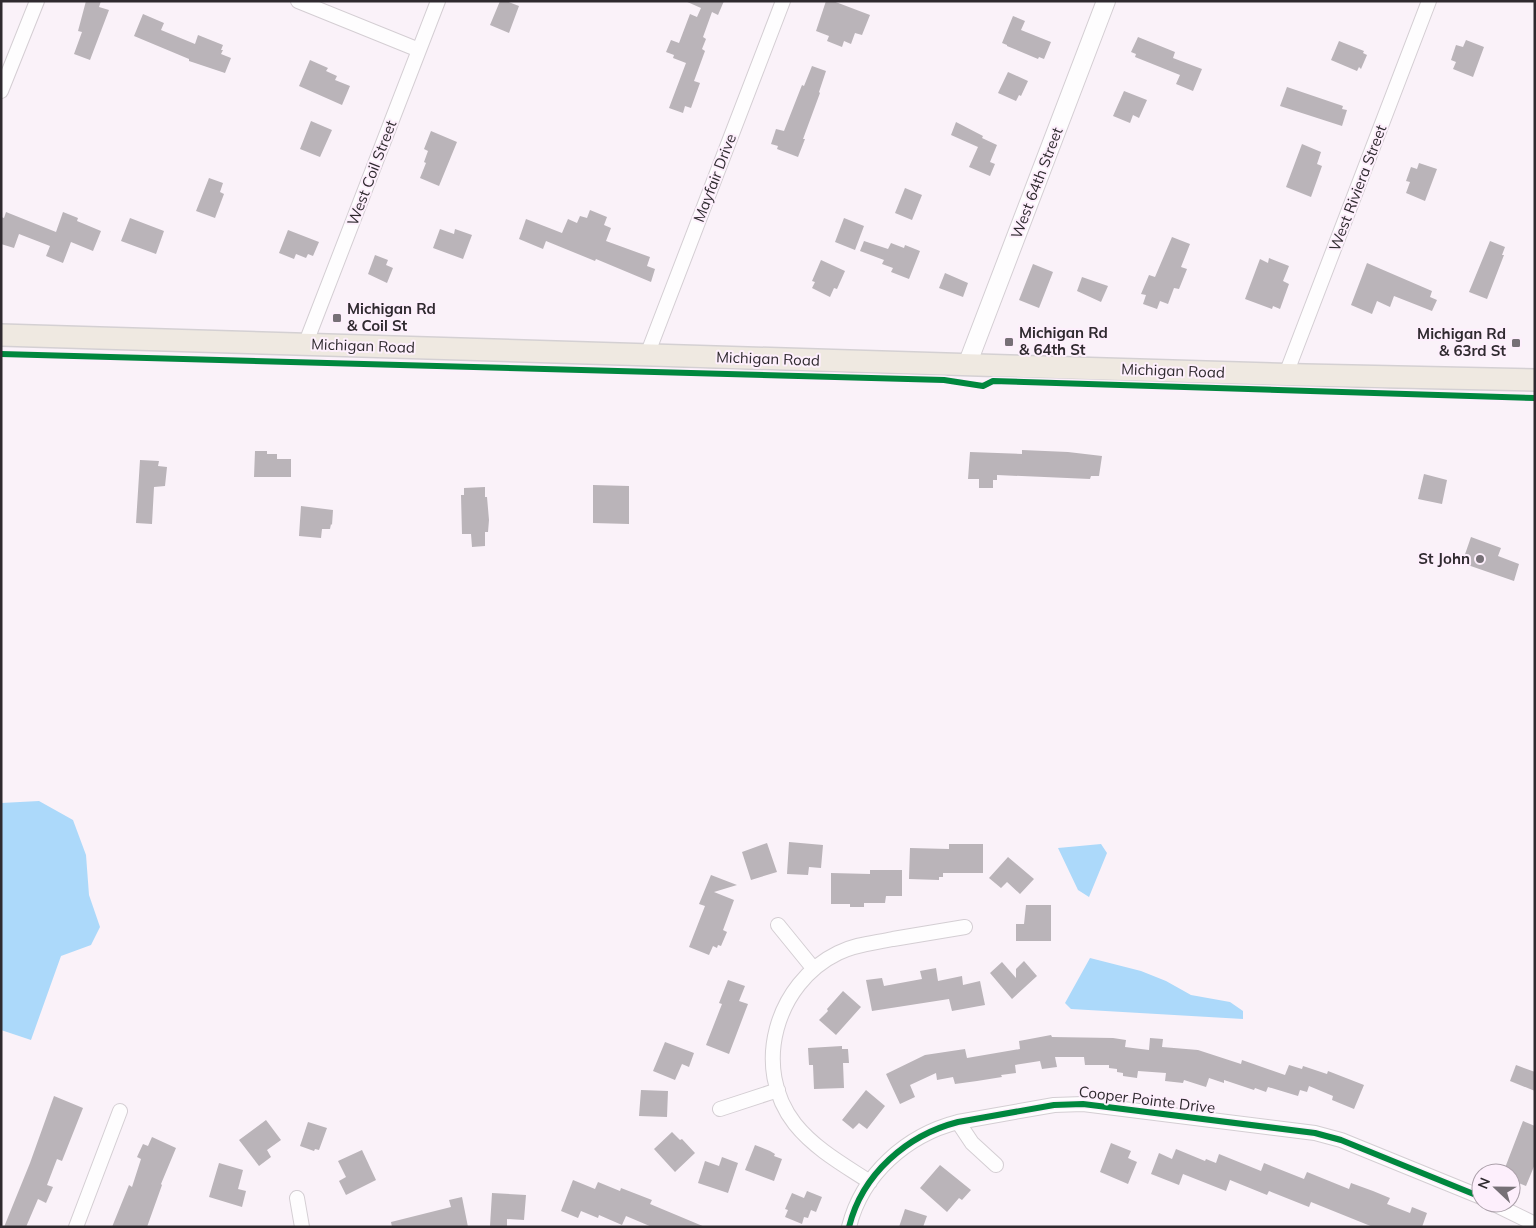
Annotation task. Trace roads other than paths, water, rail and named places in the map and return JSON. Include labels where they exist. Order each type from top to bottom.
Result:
[{"type":"main road","name":"Michigan Road","points":[[1,335],[967,365],[1535,380]]},
{"type":"street","points":[[1,91],[37,1]]},
{"type":"street","points":[[298,1],[420,50]]},
{"type":"street","name":"West Coil Street","points":[[305,345],[438,1]]},
{"type":"street","name":"Mayfair Drive","points":[[646,355],[783,1]]},
{"type":"street","name":"West 64th Street","points":[[967,365],[1106,1]]},
{"type":"street","name":"West Riviera Street","points":[[1286,374],[1429,1]]},
{"type":"street","points":[[778,926],[813,968]]},
{"type":"street","points":[[870,1182],[813,1143],[789,1115],[778,1090],[773,1068],[774,1038],[782,1010],[798,984],[813,968],[839,952],[855,946],[965,927]]},
{"type":"street","points":[[720,1109],[778,1090]]},
{"type":"street","name":"Cooper Pointe Drive","points":[[849,1227],[862,1194],[870,1182],[888,1160],[904,1145],[930,1131],[958,1122],[1054,1105],[1078,1104],[1302,1131],[1341,1140],[1471,1193]]},
{"type":"street","points":[[76,1227],[120,1111]]},
{"type":"street","points":[[958,1122],[972,1143],[996,1165]]},
{"type":"street","points":[[298,1198],[302,1227]]},
{"type":"street","points":[[1512,1213],[1535,1224]]},
{"type":"water","points":[[39,801],[73,820],[86,855],[89,895],[100,927],[91,945],[61,956],[31,1040],[1,1030],[1,803]]},
{"type":"water","points":[[1101,844],[1107,853],[1089,897],[1078,890],[1058,848]]},
{"type":"water","points":[[1090,958],[1141,971],[1166,981],[1191,995],[1230,1002],[1243,1011],[1243,1019],[1071,1009],[1065,1003]]},
{"type":"place","name":"Michigan Rd & Coil St","points":[[337,318]]},
{"type":"place","name":"Michigan Rd & 64th St","points":[[1009,342]]},
{"type":"place","name":"Michigan Rd & 63rd St","points":[[1516,343]]},
{"type":"place","name":"St John","points":[[1480,559]]}]
